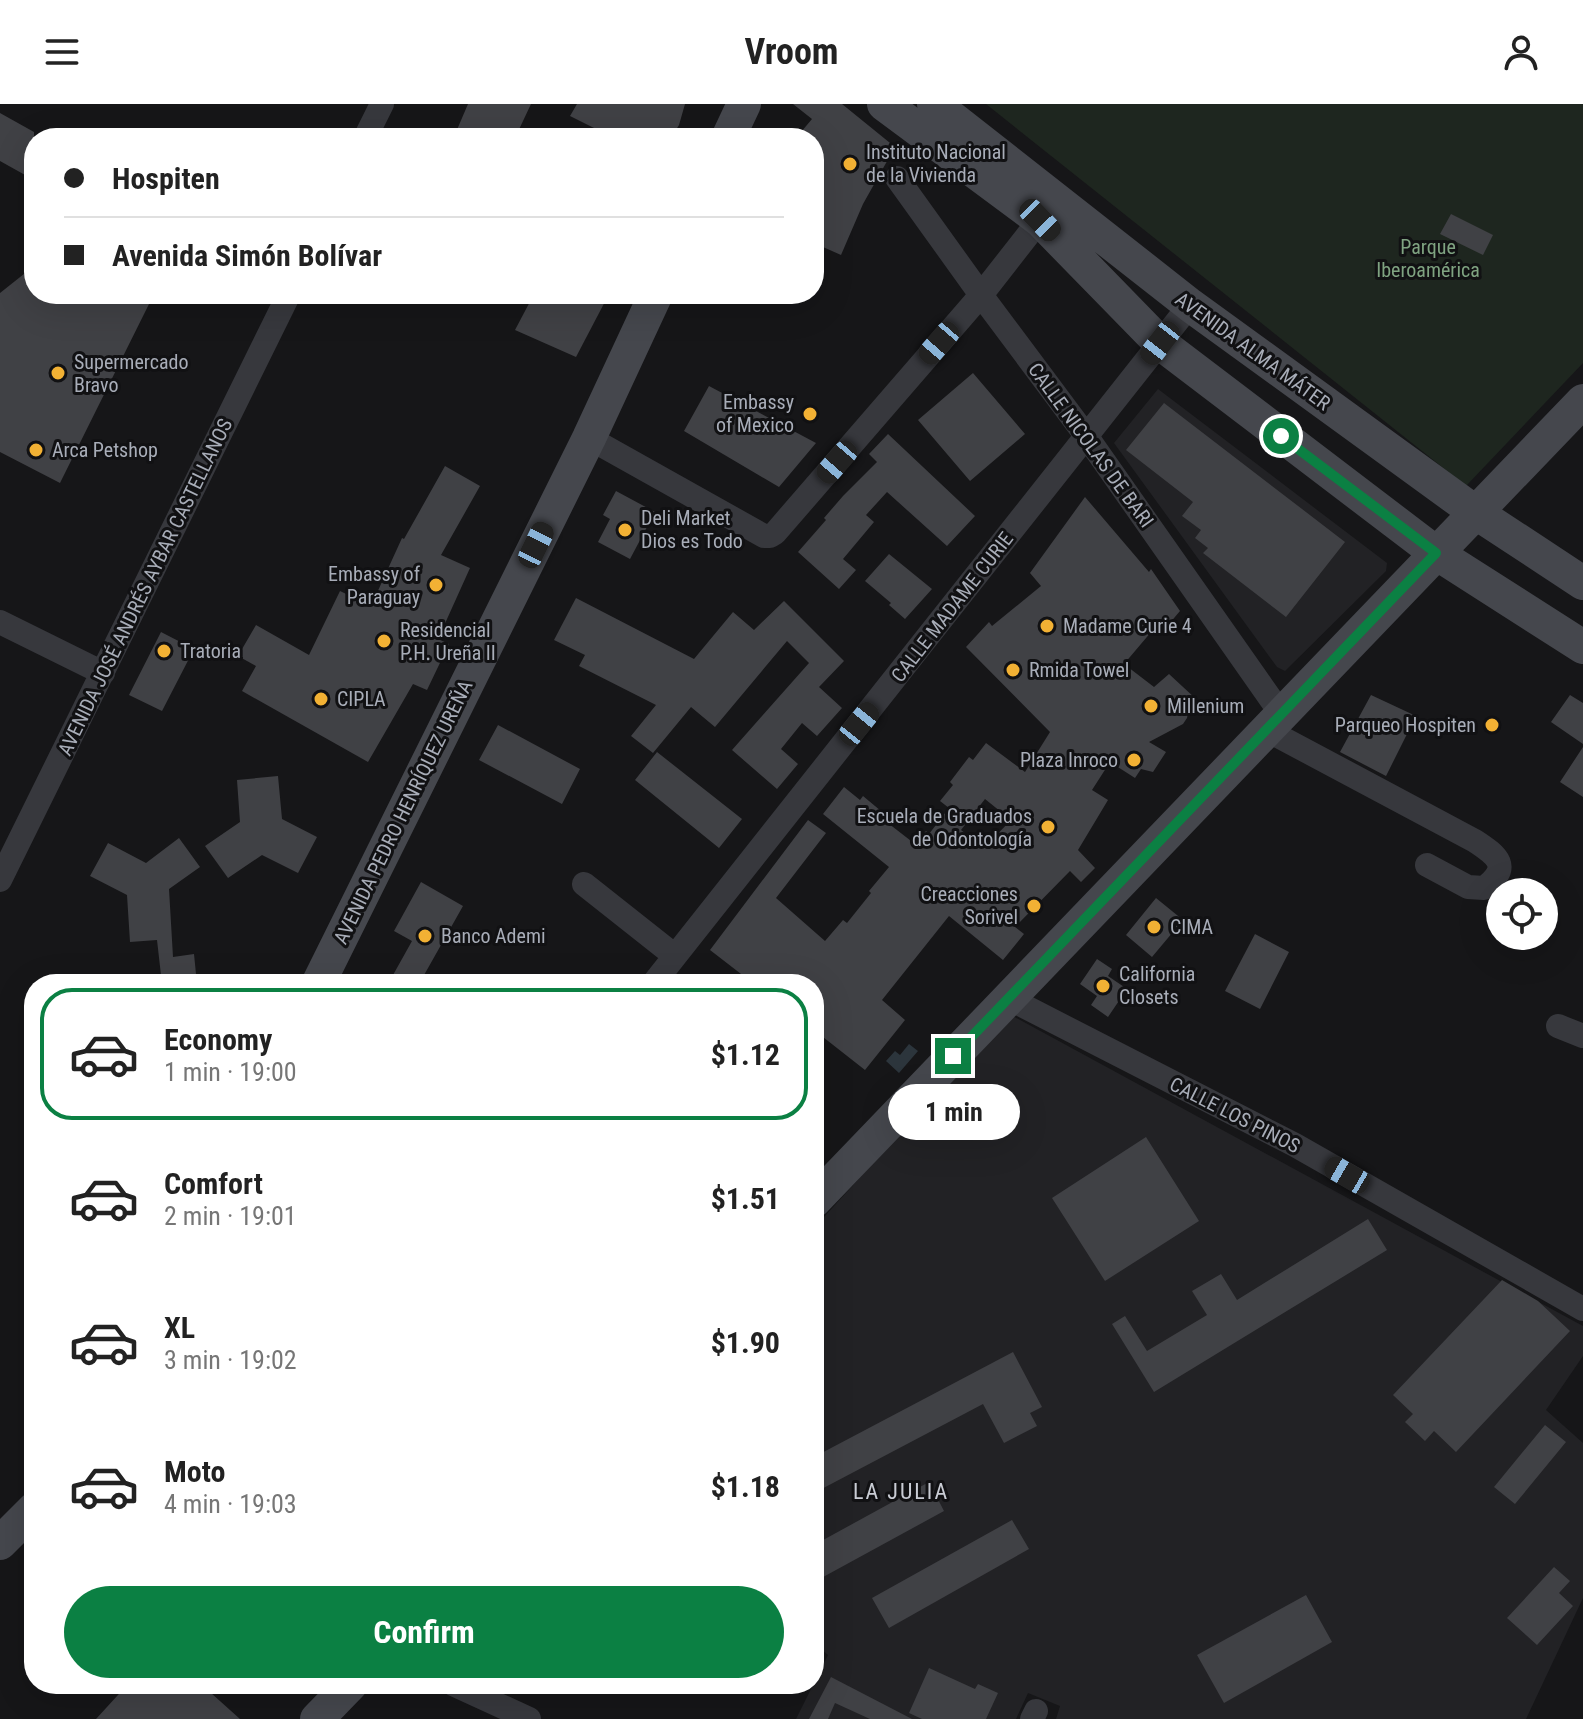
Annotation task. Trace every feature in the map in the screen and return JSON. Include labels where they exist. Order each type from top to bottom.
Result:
[{"type":"main road","points":[[733,128],[744,104]]},
{"type":"main road","name":"AVENIDA ALMA MÁTER","points":[[884,104],[1190,305],[1475,512],[1583,583]]},
{"type":"main road","name":"AVENIDA ALMA MÁTER","points":[[934,104],[1048,210],[1160,343],[1436,553],[1583,647]]},
{"type":"main road","name":"AVENIDA PEDRO HENRÍQUEZ UREÑA","points":[[323,974],[589,438],[651,304]]},
{"type":"main road","points":[[824,1191],[1583,401]]},
{"type":"main road","points":[[0,1543],[24,1519]]},
{"type":"main road","points":[[317,1719],[341,1694]]},
{"type":"street","points":[[370,128],[382,104]]},
{"type":"street","name":"CALLE NICOLAS DE BARI","points":[[897,178],[1087,437],[1274,722],[1466,835],[1490,851],[1500,868],[1496,879],[1484,888],[1476,888],[1468,887],[1427,865]]},
{"type":"street","points":[[589,438],[764,536],[770,536],[981,295],[1048,210]]},
{"type":"street","name":"AVENIDA JOSÉ ANDRÉS AYBAR CASTELLANOS","points":[[0,880],[284,304]]},
{"type":"street","name":"CALLE MADAME CURIE","points":[[661,974],[1190,305]]},
{"type":"street","points":[[0,622],[103,673]]},
{"type":"street","points":[[584,884],[675,956]]},
{"type":"street","name":"CALLE LOS PINOS","points":[[1008,998],[1295,1145],[1583,1309]]},
{"type":"street","points":[[1558,1026],[1583,1036]]},
{"type":"street","points":[[475,1694],[529,1719]]},
{"type":"shaded area","points":[[1158,389],[1387,563],[1386,571],[1285,671],[1277,667],[1114,443]]},
{"type":"shaded area","points":[[1009,1014],[1583,1326],[1583,1356],[1546,1410],[1583,1443],[1583,1598],[1526,1719],[1056,1719],[1060,1706],[1028,1693],[1016,1719],[796,1719],[808,1694],[824,1694],[824,1663],[828,1655],[824,1652],[824,1217]]},
{"type":"shaded area","points":[[909,1044],[918,1051],[899,1073],[886,1061],[895,1051],[900,1055]]},
{"type":"green space","name":"Parque Iberoamérica","points":[[986,104],[1583,104],[1583,363],[1466,486]]},
{"type":"building","points":[[468,104],[531,104],[520,128],[458,128]]},
{"type":"building","points":[[577,104],[685,104],[677,128],[594,128],[570,116]]},
{"type":"building","name":"Instituto Nacional de la Vivienda","points":[[793,104],[842,104],[895,147],[863,204],[841,255],[824,247],[824,128],[804,128],[812,119]]},
{"type":"building","points":[[0,113],[27,128],[24,128],[24,174],[0,161]]},
{"type":"building","points":[[1451,214],[1493,235],[1483,255],[1440,234]]},
{"type":"building","name":"Supermercado Bravo","points":[[24,274],[24,304],[149,304],[60,483],[0,452],[0,293]]},
{"type":"building","points":[[529,304],[604,304],[576,357],[515,330]]},
{"type":"building","points":[[973,373],[1025,434],[970,481],[918,420]]},
{"type":"building","points":[[709,386],[816,443],[779,487],[684,431]]},
{"type":"building","points":[[1164,403],[1345,542],[1286,617],[1203,553],[1208,548],[1195,538],[1201,530],[1182,516],[1193,502],[1126,450]]},
{"type":"building","points":[[888,434],[975,516],[947,546],[887,492],[866,515],[874,522],[843,559],[856,570],[839,589],[798,552],[843,496],[877,462],[869,454]]},
{"type":"building","points":[[445,466],[480,486],[441,555],[470,568],[438,639],[449,644],[427,690],[413,684],[368,762],[242,691],[256,666],[238,656],[256,625],[309,655],[340,591],[371,606],[402,538]]},
{"type":"building","name":"Deli Market Dios es Todo","points":[[616,491],[655,512],[630,559],[598,542],[610,519],[603,515]]},
{"type":"building","points":[[1085,497],[1149,572],[1151,569],[1180,611],[1169,624],[1163,618],[1124,664],[1154,687],[1169,674],[1196,699],[1183,724],[1149,742],[1166,752],[1153,772],[1141,769],[1135,778],[1110,762],[1092,790],[1108,800],[1078,850],[1095,868],[1081,882],[1070,871],[1015,927],[1024,934],[1003,960],[949,916],[882,1000],[905,1020],[865,1070],[824,1038],[824,974],[741,974],[710,950],[808,820],[826,833],[776,898],[825,941],[843,920],[847,923],[889,867],[823,814],[844,787],[860,800],[863,796],[887,816],[884,820],[915,844],[926,831],[929,834],[949,808],[940,801],[953,785],[950,782],[969,757],[973,760],[986,743],[1025,772],[1050,732],[966,647],[989,622],[992,626],[1041,586],[1030,573]],"holes":[[[985,799],[1011,820],[984,848],[961,830]]]},
{"type":"building","points":[[889,554],[932,589],[905,619],[865,581]]},
{"type":"building","points":[[576,598],[694,659],[733,612],[754,630],[784,601],[844,661],[819,687],[842,708],[817,736],[802,723],[781,749],[798,764],[777,789],[732,750],[809,663],[787,641],[715,727],[691,707],[653,753],[631,736],[656,705],[579,666],[585,655],[554,640]]},
{"type":"building","points":[[161,632],[194,649],[162,711],[129,695]]},
{"type":"building","points":[[1371,695],[1416,716],[1386,776],[1340,752]]},
{"type":"building","points":[[1570,695],[1583,703],[1583,744],[1551,722]]},
{"type":"building","points":[[498,725],[580,769],[562,804],[479,760]]},
{"type":"building","points":[[1583,747],[1583,797],[1560,782]]},
{"type":"building","points":[[657,752],[742,819],[719,848],[635,780]]},
{"type":"building","points":[[278,776],[282,819],[317,837],[298,873],[262,855],[228,878],[205,846],[240,822],[237,780]]},
{"type":"building","points":[[179,838],[200,867],[169,889],[173,957],[194,954],[196,974],[161,974],[157,940],[130,942],[127,895],[90,876],[108,843],[146,863]]},
{"type":"building","name":"Banco Ademi","points":[[421,882],[463,906],[425,974],[394,974],[412,941],[394,931]]},
{"type":"building","name":"CIMA","points":[[1156,898],[1183,920],[1152,957],[1126,935]]},
{"type":"building","points":[[1255,934],[1289,952],[1260,1009],[1225,991]]},
{"type":"building","name":"California Closets","points":[[1097,959],[1112,969],[1108,976],[1127,989],[1108,1017],[1091,1005],[1097,996],[1080,984]]},
{"type":"building","points":[[1146,1137],[1199,1221],[1105,1281],[1052,1198]]},
{"type":"building","points":[[1368,1219],[1387,1250],[1154,1392],[1112,1324],[1125,1316],[1147,1351],[1207,1315],[1192,1291],[1221,1274],[1237,1300]]},
{"type":"building","points":[[1502,1280],[1538,1301],[1570,1331],[1456,1452],[1434,1431],[1425,1441],[1405,1422],[1413,1414],[1393,1395]]},
{"type":"building","points":[[1013,1352],[1042,1407],[1030,1413],[1037,1426],[1004,1443],[983,1404],[824,1488],[824,1452]]},
{"type":"building","points":[[1545,1425],[1566,1442],[1515,1504],[1494,1487]]},
{"type":"building","points":[[929,1482],[944,1511],[824,1577],[824,1540]]},
{"type":"building","points":[[1012,1520],[1029,1549],[889,1628],[872,1598]]},
{"type":"building","points":[[1554,1567],[1570,1581],[1559,1593],[1573,1606],[1537,1645],[1507,1618]]},
{"type":"building","points":[[1306,1595],[1332,1642],[1224,1703],[1197,1655]]},
{"type":"building","points":[[929,1668],[975,1689],[978,1684],[998,1693],[986,1719],[922,1719],[909,1713]]},
{"type":"building","points":[[831,1677],[912,1719],[870,1719],[835,1703],[828,1719],[809,1719]]},
{"type":"building","points":[[119,1694],[212,1694],[240,1719],[96,1719]]},
{"type":"place","name":"Instituto Nacional de la Vivienda","points":[[850,164]]},
{"type":"place","name":"Supermercado Bravo","points":[[58,373]]},
{"type":"place","name":"Embassy of Mexico","points":[[810,414]]},
{"type":"place","name":"Arca Petshop","points":[[36,450]]},
{"type":"place","name":"Deli Market Dios es Todo","points":[[625,530]]},
{"type":"place","name":"Embassy of Paraguay","points":[[436,585]]},
{"type":"place","name":"Madame Curie 4","points":[[1047,626]]},
{"type":"place","name":"Residencial P.H. Ureña II","points":[[384,641]]},
{"type":"place","name":"Tratoria","points":[[164,651]]},
{"type":"place","name":"Rmida Towel","points":[[1013,670]]},
{"type":"place","name":"CIPLA","points":[[321,699]]},
{"type":"place","name":"Millenium","points":[[1151,706]]},
{"type":"place","name":"Parqueo Hospiten","points":[[1492,725]]},
{"type":"place","name":"Plaza Inroco","points":[[1134,760]]},
{"type":"place","name":"Escuela de Graduados de Odontología","points":[[1048,827]]},
{"type":"place","name":"Creacciones Sorivel","points":[[1034,906]]},
{"type":"place","name":"CIMA","points":[[1154,927]]},
{"type":"place","name":"Banco Ademi","points":[[425,936]]},
{"type":"place","name":"California Closets","points":[[1103,986]]},
{"type":"district","name":"LA JULIA","points":[[901,1491]]},
{"type":"route","points":[[953,1056],[1436,553],[1281,436]]}]
